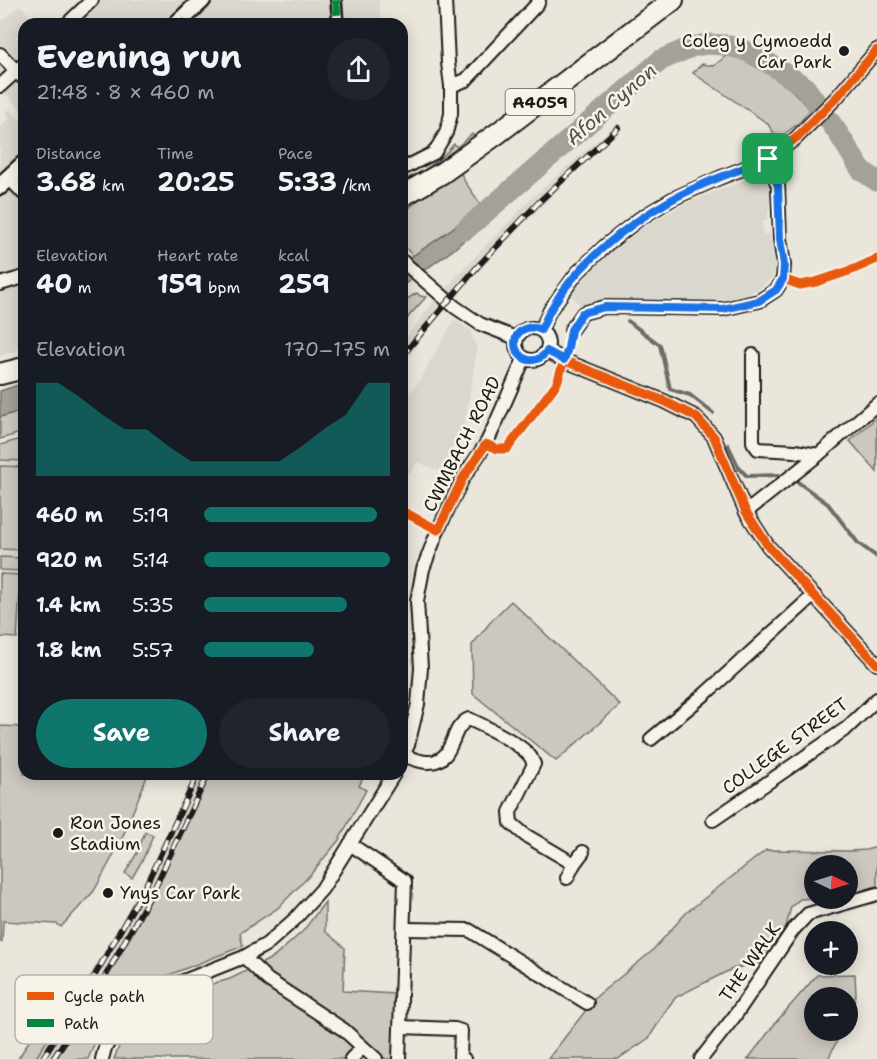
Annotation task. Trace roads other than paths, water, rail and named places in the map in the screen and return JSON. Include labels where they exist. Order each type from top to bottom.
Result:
[{"type":"main road","points":[[185,18],[202,0]]},
{"type":"main road","name":"A4059","points":[[408,193],[442,173],[498,134],[673,0]]},
{"type":"main road","points":[[5,182],[18,170]]},
{"type":"main road","points":[[0,374],[18,370]]},
{"type":"street","points":[[73,18],[92,0]]},
{"type":"street","points":[[336,0],[338,18]]},
{"type":"street","points":[[408,166],[434,153],[446,133],[451,114],[446,0]]},
{"type":"street","points":[[451,86],[466,81],[539,0]]},
{"type":"street","points":[[541,330],[550,310],[577,273],[605,246],[639,219],[672,199],[768,159],[796,138],[837,97],[877,51]]},
{"type":"street","points":[[0,54],[18,69]]},
{"type":"street","points":[[0,86],[18,73]]},
{"type":"street","points":[[571,330],[582,313],[605,307],[723,309],[759,301],[776,290],[783,279],[784,265],[780,239],[778,186],[768,159]]},
{"type":"street","points":[[5,182],[18,190]]},
{"type":"street","points":[[408,267],[455,307],[480,324],[516,338]]},
{"type":"street","points":[[0,284],[18,279]]},
{"type":"street","points":[[527,328],[541,330],[547,338],[547,351],[534,360],[524,358],[516,348],[516,338],[522,330],[527,328]]},
{"type":"street","points":[[547,351],[696,417],[714,437],[746,512],[768,546],[877,664]]},
{"type":"street","points":[[753,355],[753,442],[758,449],[818,455]]},
{"type":"street","name":"CWMBACH ROAD","points":[[408,745],[418,704],[421,668],[417,601],[423,569],[463,478],[486,444],[524,358]]},
{"type":"street","points":[[746,512],[818,455],[877,404]]},
{"type":"street","points":[[651,739],[705,694],[814,595]]},
{"type":"street","name":"COLLEGE STREET","points":[[713,820],[847,728],[877,699]]},
{"type":"street","points":[[408,758],[421,762],[434,762],[445,755],[453,737],[464,721],[469,719],[503,737],[531,756],[534,764],[510,812],[511,823],[525,836],[574,864]]},
{"type":"street","points":[[199,975],[244,957],[267,944],[295,919],[322,889],[390,780]]},
{"type":"street","points":[[350,844],[405,881],[399,1059]]},
{"type":"street","points":[[567,878],[583,852]]},
{"type":"street","name":"THE WALK","points":[[702,1059],[734,1017],[793,930],[808,914],[877,894]]},
{"type":"street","points":[[404,929],[469,930],[587,1003]]},
{"type":"street","points":[[244,957],[268,980],[344,1030],[376,1059]]},
{"type":"street","points":[[401,1027],[461,1030],[460,1057],[464,1059]]},
{"type":"street","points":[[102,1059],[107,1044]]},
{"type":"street","points":[[351,1059],[362,1048]]},
{"type":"waterway","name":"Afon Cynon","points":[[465,230],[661,60],[691,47],[707,44],[725,45],[744,50],[805,87],[861,170],[877,181]]},
{"type":"waterway","points":[[628,321],[660,345],[670,389],[690,395],[713,413]]},
{"type":"waterway","points":[[728,445],[739,468],[747,476],[779,475]]},
{"type":"waterway","points":[[795,480],[828,504],[858,543],[877,557]]},
{"type":"railway","points":[[408,349],[478,266],[540,201],[618,128]]},
{"type":"railway","points":[[95,975],[145,887],[195,780]]},
{"type":"railway","points":[[106,975],[155,887],[205,780]]},
{"type":"railway","points":[[42,1059],[52,1044]]},
{"type":"railway","points":[[53,1059],[63,1044]]},
{"type":"place","name":"Coleg y Cymoedd Car Park","points":[[844,51]]},
{"type":"place","name":"Ron Jones Stadium","points":[[58,833]]},
{"type":"place","name":"Ynys Car Park","points":[[108,893]]}]
